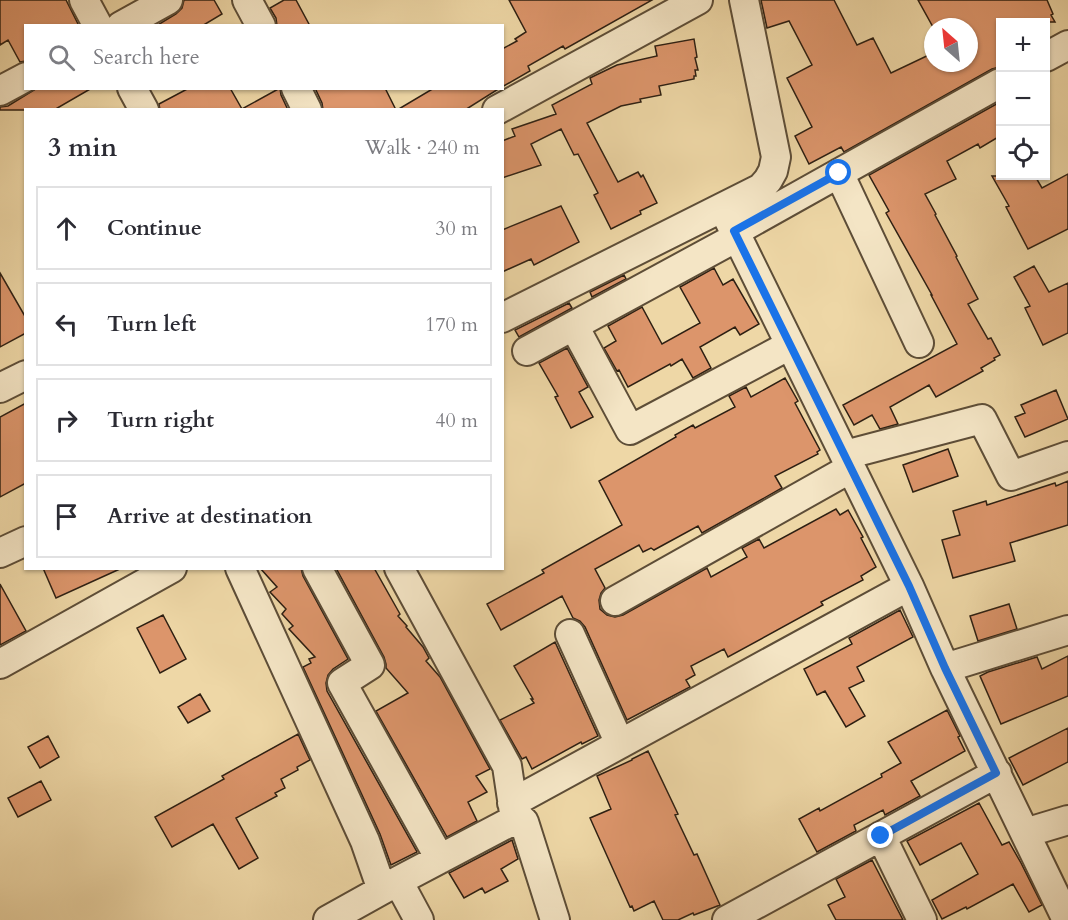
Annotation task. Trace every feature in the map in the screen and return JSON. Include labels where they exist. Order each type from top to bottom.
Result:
[{"type":"street","points":[[84,0],[97,24]]},
{"type":"street","points":[[125,24],[168,0]]},
{"type":"street","points":[[247,0],[260,24]]},
{"type":"street","points":[[501,108],[698,0]]},
{"type":"street","points":[[527,351],[574,326],[731,225],[768,180],[776,157],[744,0]]},
{"type":"street","points":[[1050,55],[1068,45]]},
{"type":"street","points":[[0,91],[24,78]]},
{"type":"street","points":[[504,317],[731,225],[839,173],[996,85]]},
{"type":"street","points":[[133,90],[143,108]]},
{"type":"street","points":[[297,90],[307,108]]},
{"type":"street","points":[[839,173],[919,343]]},
{"type":"street","points":[[731,225],[909,586],[945,668],[1067,920]]},
{"type":"street","points":[[574,326],[630,430],[790,345]]},
{"type":"street","points":[[0,388],[24,376]]},
{"type":"street","points":[[615,601],[848,461],[982,419],[1011,476],[1068,456]]},
{"type":"street","points":[[0,553],[24,542]]},
{"type":"street","points":[[0,664],[168,570]]},
{"type":"street","points":[[241,570],[365,841],[390,886],[419,920]]},
{"type":"street","points":[[317,570],[370,665],[342,682],[440,859]]},
{"type":"street","points":[[328,920],[512,820],[513,808],[507,766],[400,570]]},
{"type":"street","points":[[513,808],[620,744],[909,586]]},
{"type":"street","points":[[945,668],[1068,630]]},
{"type":"street","points":[[570,634],[620,744]]},
{"type":"street","points":[[727,920],[996,773]]},
{"type":"street","points":[[513,808],[524,822],[555,920]]},
{"type":"street","points":[[1025,833],[1068,820]]},
{"type":"street","points":[[881,836],[922,920]]},
{"type":"building","points":[[0,0],[66,0],[78,24],[24,24],[24,61],[20,62],[8,40],[0,45]]},
{"type":"building","points":[[184,0],[214,0],[222,14],[205,24],[159,24],[182,8]]},
{"type":"building","points":[[284,0],[296,0],[309,24],[277,24],[270,8]]},
{"type":"building","points":[[509,0],[652,0],[565,49],[563,46],[528,66],[530,71],[504,86],[504,48],[517,41],[515,39],[526,32]]},
{"type":"building","points":[[761,0],[834,0],[857,45],[873,38],[891,73],[924,57],[924,72],[978,72],[978,18],[928,18],[918,0],[1047,0],[1055,22],[1050,22],[1050,18],[996,18],[996,68],[844,152],[841,147],[809,164],[795,136],[812,127],[787,78],[812,65],[789,21],[767,28]]},
{"type":"building","points":[[694,39],[698,70],[695,70],[694,79],[659,86],[661,95],[621,106],[587,123],[618,182],[638,172],[641,177],[643,175],[657,203],[611,229],[594,195],[598,193],[578,154],[574,155],[561,129],[531,144],[541,165],[504,177],[504,140],[515,136],[512,129],[556,114],[552,105],[592,84],[590,78],[617,65],[657,56],[655,46]]},
{"type":"building","points":[[34,90],[89,90],[57,108],[0,110],[0,107],[8,106]]},
{"type":"building","points":[[185,90],[231,90],[241,108],[160,108],[159,104]]},
{"type":"building","points":[[276,90],[280,90],[287,108],[244,108]]},
{"type":"building","points":[[316,90],[386,90],[395,108],[323,108]]},
{"type":"building","points":[[431,90],[497,90],[468,108],[400,108]]},
{"type":"building","points":[[996,104],[996,138],[980,148],[978,144],[947,161],[956,179],[925,194],[978,299],[968,304],[1000,355],[981,368],[983,371],[936,397],[929,385],[890,407],[898,424],[880,429],[872,415],[854,425],[843,405],[957,344],[886,213],[889,211],[869,175]]},
{"type":"building","points":[[1068,174],[1068,229],[1028,249],[1006,207],[1009,206],[992,176],[996,176],[996,180],[1037,180],[1042,188]]},
{"type":"building","points":[[561,206],[579,242],[534,265],[531,259],[504,271],[504,229]]},
{"type":"building","points":[[1034,266],[1049,292],[1068,283],[1068,333],[1043,345],[1025,308],[1030,306],[1014,277]]},
{"type":"building","points":[[714,268],[723,285],[733,279],[759,324],[740,335],[735,327],[700,347],[711,368],[693,378],[682,359],[628,387],[604,348],[616,341],[608,326],[642,307],[662,344],[700,323],[680,287]]},
{"type":"building","points":[[0,273],[24,315],[24,334],[0,347]]},
{"type":"building","points":[[624,275],[626,279],[592,297],[590,292]]},
{"type":"building","points":[[569,303],[572,308],[519,337],[515,330]]},
{"type":"building","points":[[567,348],[588,387],[579,392],[593,417],[571,428],[555,397],[558,396],[539,363]]},
{"type":"building","points":[[785,378],[798,401],[795,403],[820,450],[818,454],[775,476],[782,488],[702,533],[698,526],[654,550],[651,548],[643,552],[639,545],[595,569],[605,588],[599,600],[600,609],[607,615],[615,617],[623,615],[707,568],[711,577],[747,557],[742,548],[759,539],[764,548],[836,509],[840,515],[848,510],[876,567],[861,576],[863,580],[821,602],[823,605],[728,657],[724,649],[691,666],[695,675],[686,680],[690,687],[627,720],[585,627],[573,618],[562,596],[501,630],[487,604],[544,573],[542,570],[622,525],[599,481],[693,425],[695,428],[735,407],[729,396],[746,387],[751,397]]},
{"type":"building","points":[[1056,390],[1068,419],[1025,437],[1015,417],[1025,413],[1021,405]]},
{"type":"building","points":[[24,404],[24,484],[0,497],[0,417]]},
{"type":"building","points":[[948,449],[958,476],[913,492],[903,465]]},
{"type":"building","points":[[1068,481],[1068,525],[1010,543],[1015,561],[953,578],[942,540],[960,535],[953,511],[986,501],[987,505]]},
{"type":"building","points":[[44,570],[118,570],[56,598]]},
{"type":"building","points":[[262,570],[302,570],[348,659],[328,675],[327,691],[417,852],[391,865],[380,834],[303,667],[311,663],[309,659],[315,657],[289,629],[293,626],[282,614],[286,609],[270,592],[277,587]]},
{"type":"building","points":[[337,570],[375,570],[400,614],[398,616],[423,647],[429,658],[426,661],[440,677],[490,769],[476,776],[487,792],[468,802],[477,821],[447,837],[376,711],[408,693],[386,668],[384,657]]},
{"type":"building","points":[[0,584],[26,631],[0,645]]},
{"type":"building","points":[[1009,604],[1017,629],[978,641],[970,616]]},
{"type":"building","points":[[900,610],[913,637],[857,667],[864,681],[849,688],[865,716],[846,727],[825,691],[817,695],[804,669],[852,644],[849,638]]},
{"type":"building","points":[[163,615],[186,659],[160,673],[137,628]]},
{"type":"building","points":[[555,642],[598,736],[582,744],[581,742],[532,769],[526,757],[522,759],[500,720],[534,703],[514,666]]},
{"type":"building","points":[[1068,656],[1068,696],[1001,724],[980,676],[1037,657],[1042,669]]},
{"type":"building","points":[[200,694],[210,711],[188,723],[178,707]]},
{"type":"building","points":[[947,710],[965,751],[911,781],[920,796],[885,815],[883,810],[854,825],[856,831],[817,852],[799,819],[819,808],[820,811],[882,777],[881,774],[901,763],[888,742]]},
{"type":"building","points":[[1068,728],[1068,762],[1023,785],[1009,758]]},
{"type":"building","points":[[298,734],[310,760],[281,779],[285,788],[275,793],[277,796],[236,818],[258,858],[239,869],[213,824],[172,847],[155,817],[224,779],[222,776]]},
{"type":"building","points":[[48,736],[59,757],[40,768],[28,747]]},
{"type":"building","points":[[648,751],[678,814],[675,815],[694,855],[697,854],[720,905],[678,920],[663,920],[654,901],[634,911],[632,906],[630,907],[590,818],[611,809],[597,776]]},
{"type":"building","points":[[41,781],[51,800],[18,817],[8,798]]},
{"type":"building","points":[[979,803],[1002,845],[1009,842],[1042,905],[1029,912],[1013,884],[967,909],[966,907],[942,919],[932,900],[978,874],[961,843],[920,865],[907,841]]},
{"type":"building","points":[[512,840],[518,859],[501,869],[508,881],[485,893],[482,888],[464,898],[449,873]]},
{"type":"building","points":[[872,860],[903,920],[836,920],[828,905],[845,897],[836,879]]},
{"type":"route","points":[[839,173],[734,231],[909,586],[945,668],[996,773],[881,836]]}]
